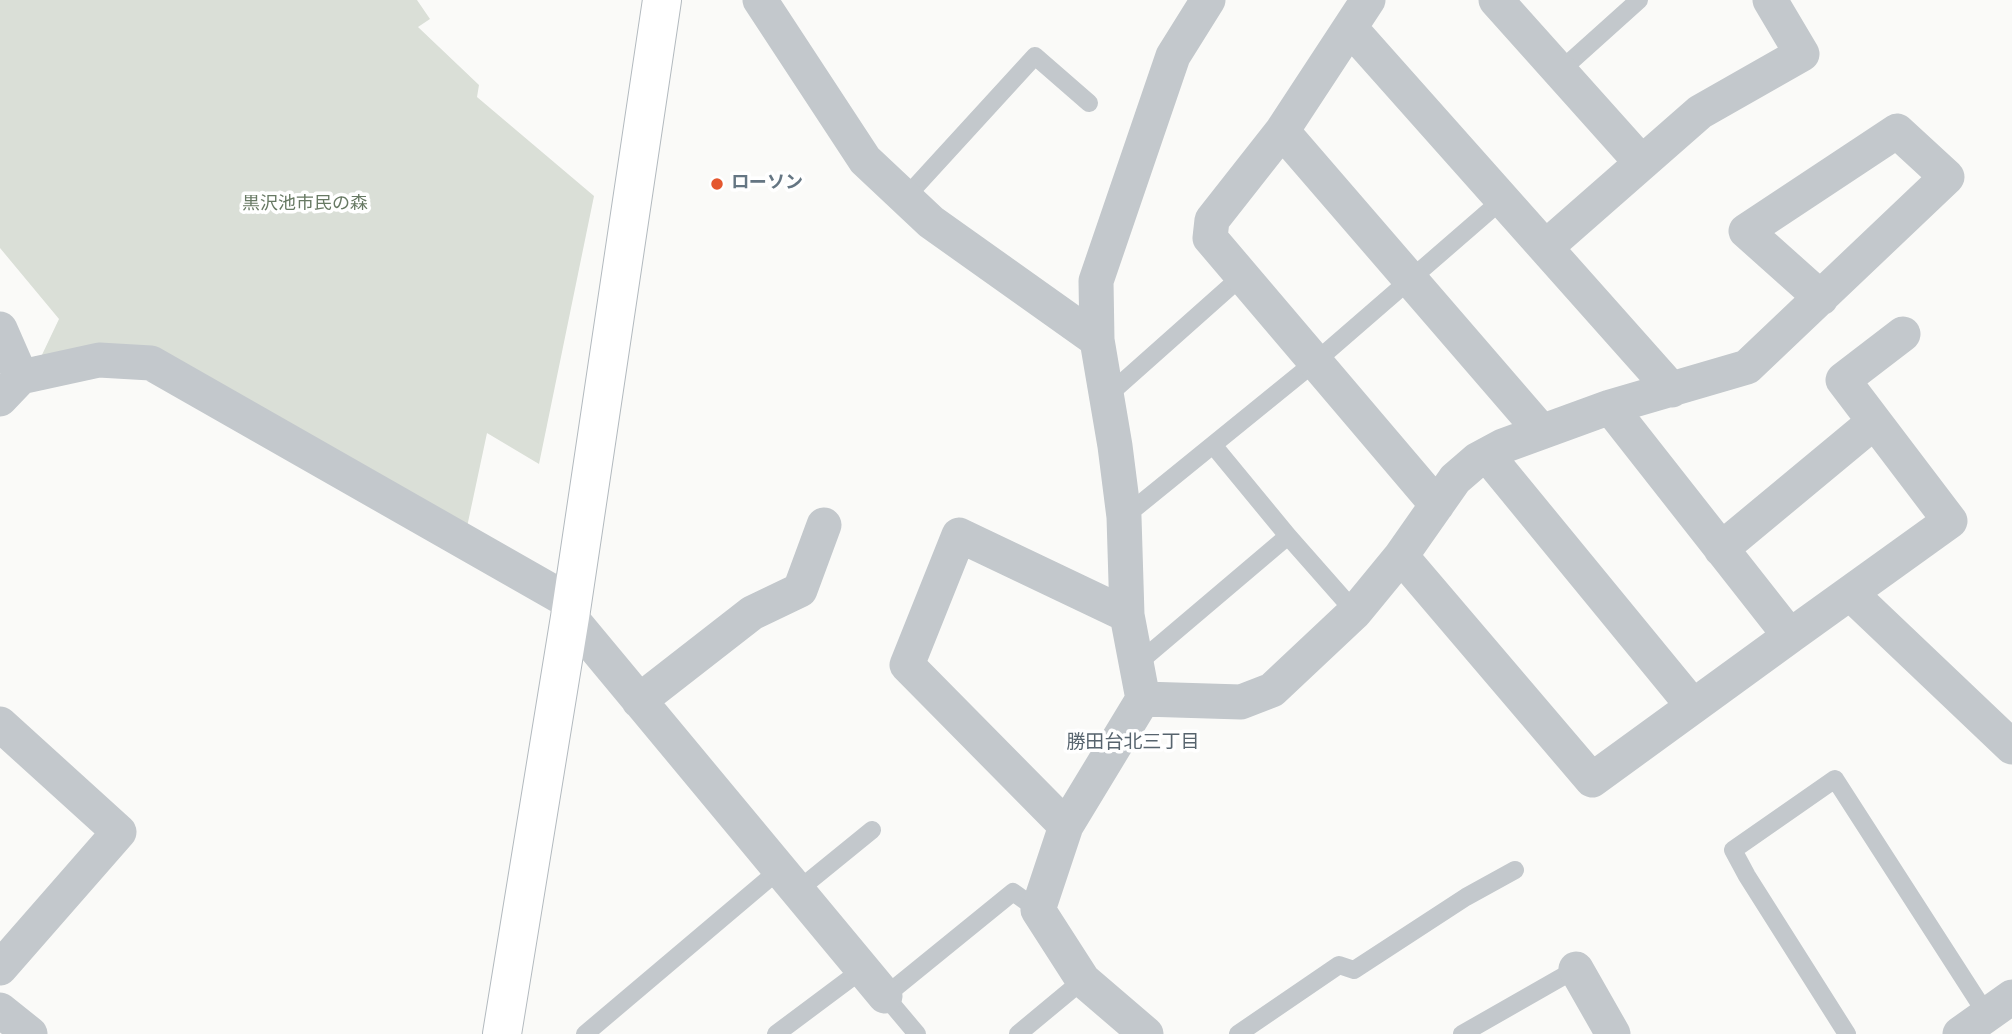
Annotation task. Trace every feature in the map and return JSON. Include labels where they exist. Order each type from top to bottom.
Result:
[{"type":"street","points":[[502,1034],[571,610],[662,0]]},
{"type":"street","points":[[760,0],[865,160],[932,222],[1097,340]]},
{"type":"street","points":[[1146,1034],[1083,980],[1038,910],[1066,826],[1143,699],[1127,615],[1124,517],[1097,340],[1096,281],[1173,55],[1208,0]]},
{"type":"street","points":[[1496,0],[1641,162]]},
{"type":"street","points":[[1546,247],[1700,112],[1802,54],[1770,0]]},
{"type":"street","points":[[1437,505],[1210,238],[1212,220],[1282,131],[1359,14],[1503,199],[1672,390]]},
{"type":"street","points":[[1282,131],[1542,432]]},
{"type":"street","points":[[1143,699],[1241,702],[1272,690],[1355,612],[1401,556],[1455,479],[1477,460],[1503,446],[1610,407],[1747,367],[1821,298],[1947,177],[1898,131],[1746,231],[1821,298]]},
{"type":"street","points":[[0,329],[11,388],[99,360],[151,363],[571,610],[639,701],[885,996]]},
{"type":"street","points":[[1401,556],[1592,779],[1951,521],[1843,380],[1903,334]]},
{"type":"street","points":[[1610,407],[1790,636]]},
{"type":"street","points":[[1721,549],[1874,422]]},
{"type":"street","points":[[1487,455],[1693,706]]},
{"type":"street","points":[[639,701],[752,613],[800,590],[824,525]]},
{"type":"street","points":[[1066,826],[907,665],[959,534],[1127,615]]},
{"type":"street","points":[[1850,593],[2012,747]]},
{"type":"street","points":[[0,724],[119,832],[0,968]]},
{"type":"street","points":[[1576,969],[1614,1034]]},
{"type":"street","points":[[0,1010],[30,1034]]},
{"type":"lane","points":[[1560,71],[1640,0]]},
{"type":"lane","points":[[905,198],[1035,56],[1089,103]]},
{"type":"lane","points":[[1124,517],[1315,362],[1503,199]]},
{"type":"lane","points":[[1107,396],[1242,276]]},
{"type":"lane","points":[[1213,445],[1287,536],[1355,612]]},
{"type":"lane","points":[[1137,664],[1287,536]]},
{"type":"lane","points":[[1847,1034],[1733,850],[1835,779],[1986,1015]]},
{"type":"lane","points":[[585,1034],[788,881],[873,830]]},
{"type":"lane","points":[[1238,1034],[1339,965],[1354,970],[1466,897],[1515,870]]},
{"type":"lane","points":[[917,1034],[885,996],[1013,892],[1038,910]]},
{"type":"lane","points":[[776,1034],[863,969]]},
{"type":"lane","points":[[1462,1034],[1576,969]]},
{"type":"lane","points":[[1018,1034],[1083,980]]},
{"type":"green space","name":"黒沢池市民の森","points":[[0,0],[417,0],[430,19],[418,27],[479,85],[477,97],[594,196],[539,464],[487,433],[467,527],[153,352],[40,359],[59,319],[0,248]]},
{"type":"place","name":"ローソン","points":[[717,184]]},
{"type":"district","name":"勝田台北三丁目","points":[[1133,744]]}]
